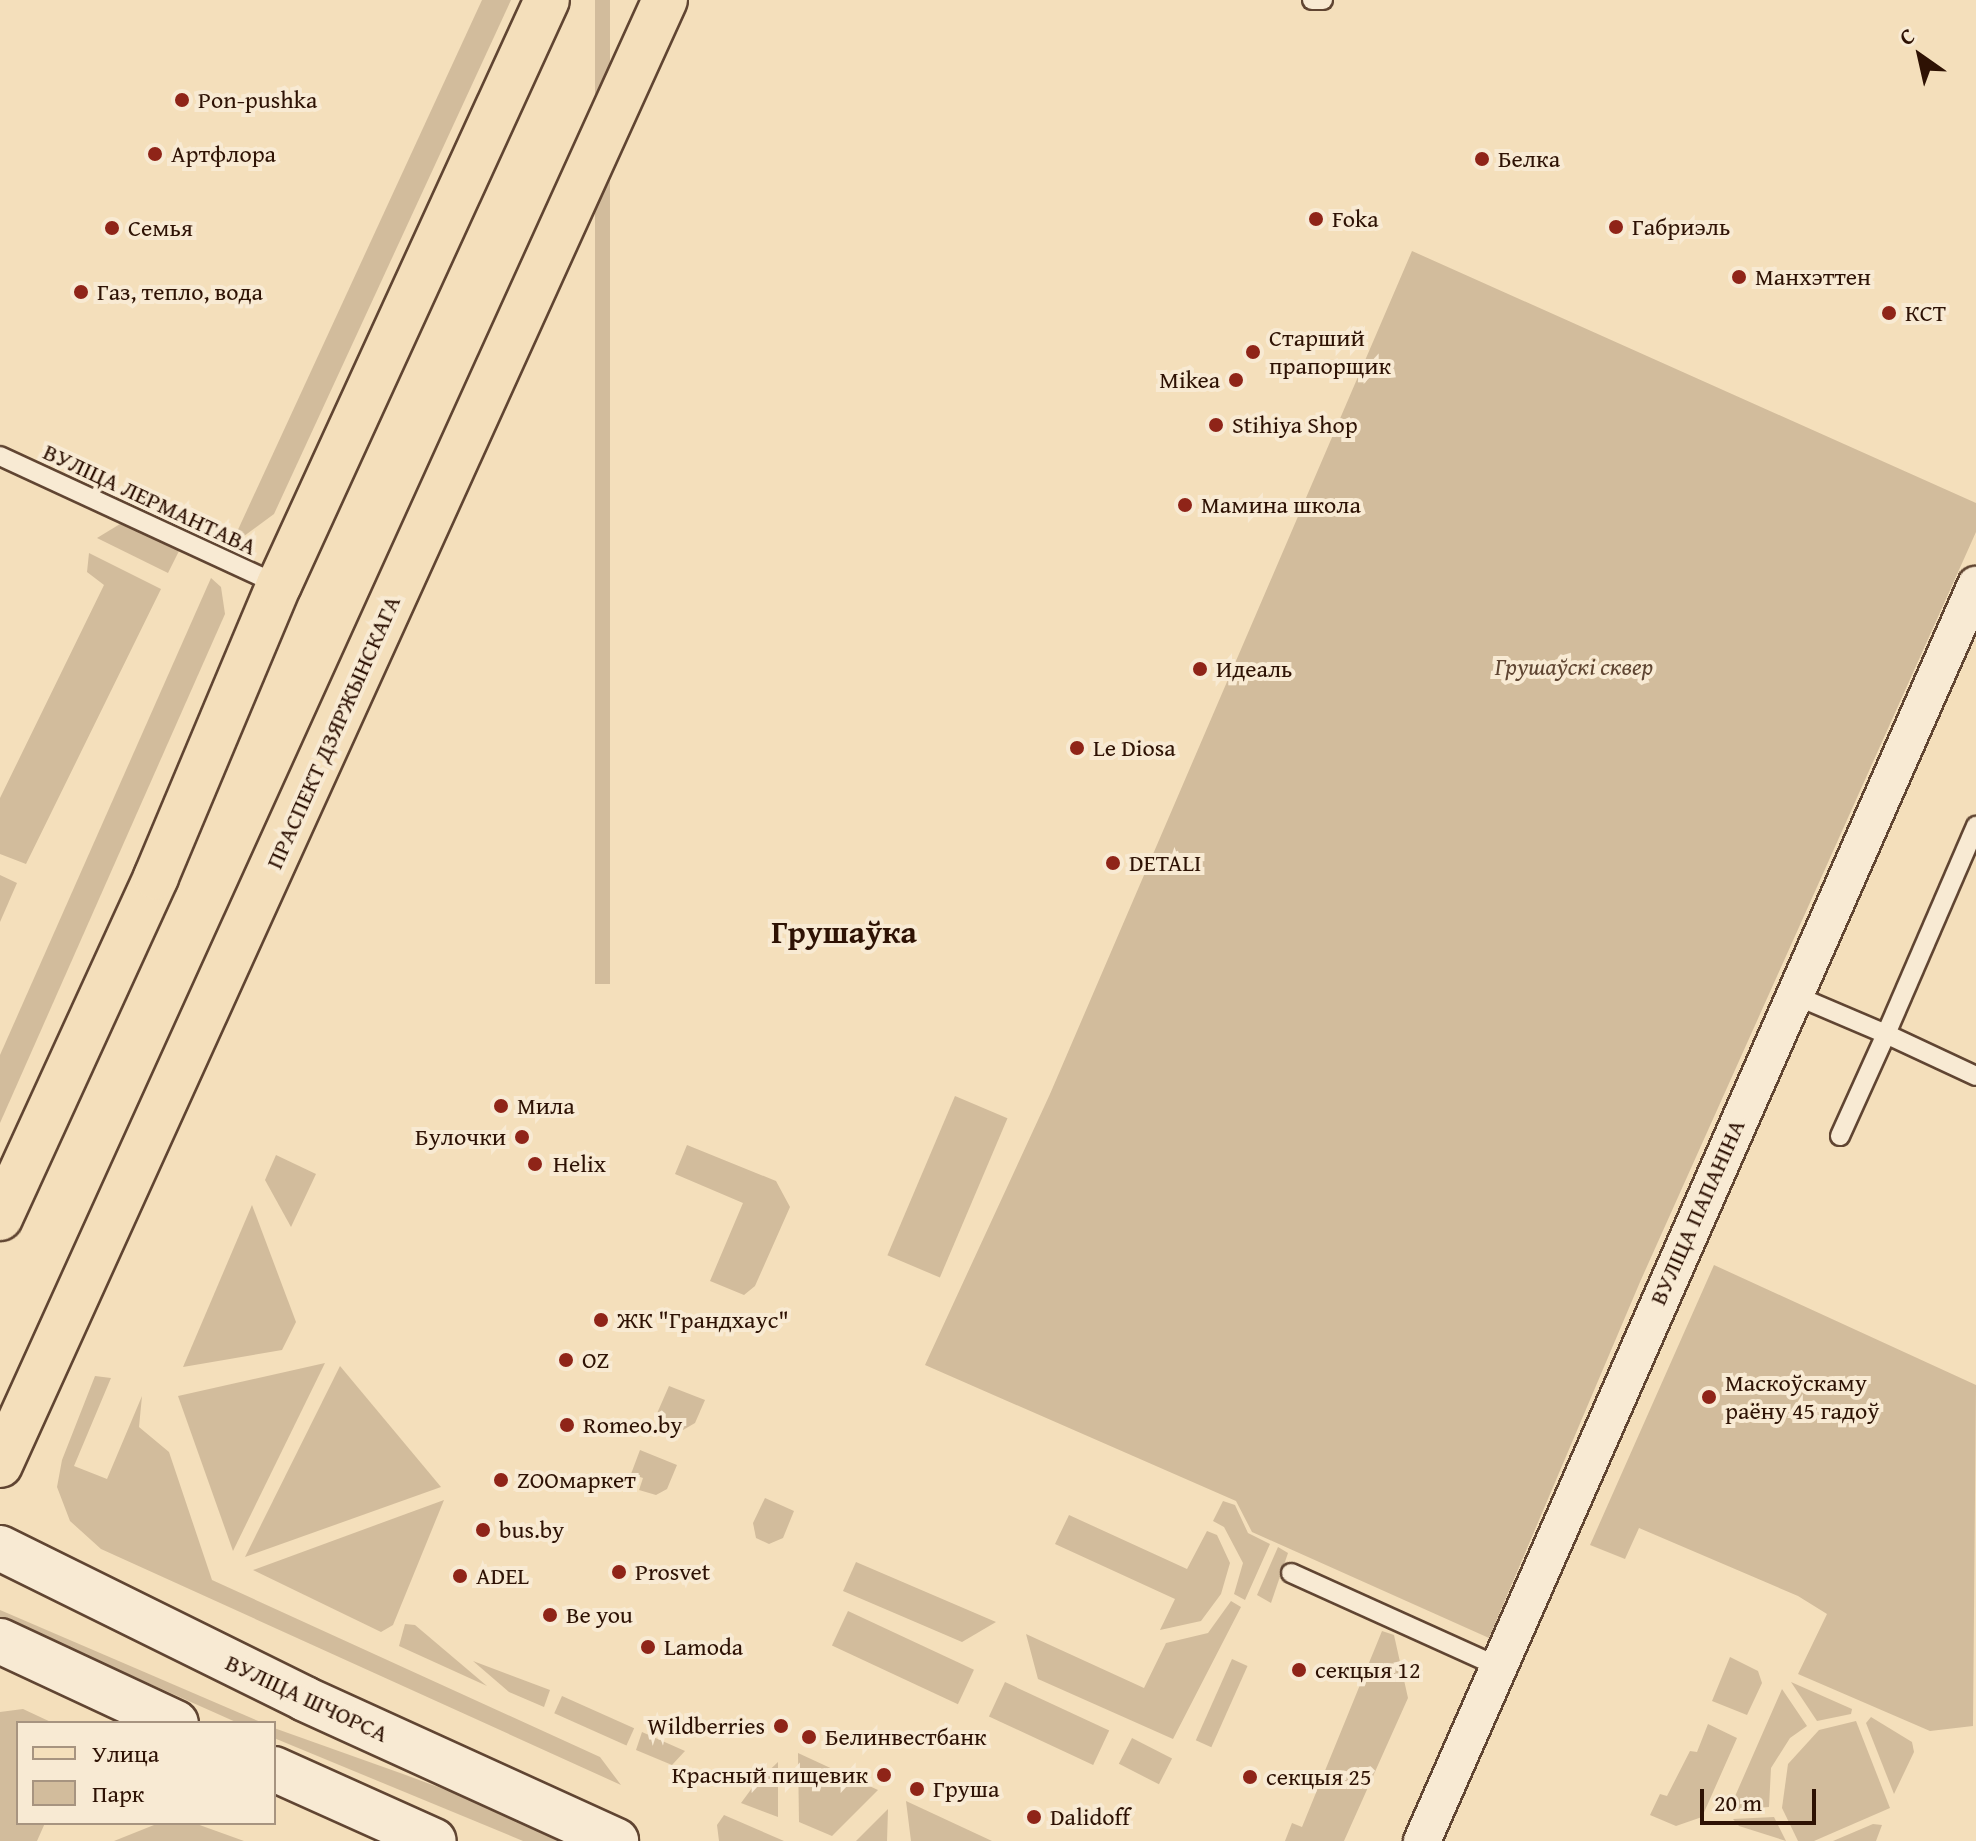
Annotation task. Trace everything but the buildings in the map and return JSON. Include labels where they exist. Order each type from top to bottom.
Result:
[{"type":"main road","points":[[0,1218],[156,877],[279,585],[547,0]]},
{"type":"main road","name":"ПРАСПЕКТ ДЗЯРЖЫНСКАГА","points":[[0,1465],[665,0]]},
{"type":"main road","name":"ВУЛІЦА ШЧОРСА","points":[[0,1548],[305,1699],[616,1841]]},
{"type":"main road","points":[[0,1641],[172,1721]]},
{"type":"main road","points":[[276,1770],[434,1841]]},
{"type":"street","name":"ВУЛІЦА ПАПАНІНА","points":[[1422,1841],[1792,994],[1976,585]]},
{"type":"lane","points":[[1312,0],[1323,0]]},
{"type":"lane","name":"ВУЛІЦА ЛЕРМАНТАВА","points":[[0,456],[279,585]]},
{"type":"lane","points":[[1840,1136],[1976,826]]},
{"type":"lane","points":[[1792,994],[1976,1076]]},
{"type":"lane","points":[[1291,1573],[1497,1666]]},
{"type":"green space","points":[[482,0],[511,0],[274,514],[240,539],[236,534]]},
{"type":"green space","points":[[595,0],[610,0],[610,984],[595,984]]},
{"type":"green space","name":"Грушаўскі сквер","points":[[1412,251],[1976,503],[1976,532],[1640,1282],[1489,1638],[1252,1532],[1236,1501],[925,1365],[1050,1094]]},
{"type":"green space","points":[[120,524],[181,547],[168,573],[97,538]]},
{"type":"green space","points":[[89,553],[161,589],[26,864],[0,854],[0,798],[104,585],[87,572]]},
{"type":"green space","points":[[211,578],[221,587],[225,614],[0,1123],[0,1055]]},
{"type":"green space","points":[[0,875],[17,883],[0,922]]},
{"type":"green space","points":[[955,1096],[1007,1118],[940,1278],[887,1255]]},
{"type":"green space","points":[[687,1145],[776,1181],[790,1207],[755,1286],[744,1295],[710,1281],[743,1203],[675,1174]]},
{"type":"green space","points":[[276,1155],[316,1174],[291,1227],[265,1180]]},
{"type":"green space","points":[[252,1205],[296,1322],[282,1350],[183,1367]]},
{"type":"green space","points":[[1714,1265],[1976,1385],[1973,1726],[1930,1731],[1798,1674],[1827,1614],[1798,1596],[1639,1528],[1625,1559],[1590,1545]]},
{"type":"green space","points":[[325,1363],[233,1551],[178,1396]]},
{"type":"green space","points":[[340,1366],[441,1487],[245,1557]]},
{"type":"green space","points":[[95,1376],[111,1378],[74,1466],[107,1479],[142,1396],[139,1427],[169,1452],[212,1580],[600,1757],[621,1785],[101,1549],[70,1521],[57,1487],[62,1460]]},
{"type":"green space","points":[[669,1386],[705,1400],[695,1423],[683,1430],[655,1418]]},
{"type":"green space","points":[[640,1450],[677,1465],[667,1489],[656,1495],[639,1490],[643,1478],[631,1474]]},
{"type":"green space","points":[[765,1498],[794,1511],[783,1538],[769,1544],[756,1538],[753,1523]]},
{"type":"green space","points":[[444,1500],[393,1625],[381,1632],[253,1570]]},
{"type":"green space","points":[[1223,1501],[1235,1505],[1248,1533],[1270,1544],[1245,1600],[1234,1594],[1243,1563],[1224,1527],[1213,1521]]},
{"type":"green space","points":[[1069,1515],[1187,1569],[1207,1531],[1217,1535],[1230,1563],[1221,1594],[1201,1621],[1160,1630],[1175,1599],[1055,1544]]},
{"type":"green space","points":[[1278,1547],[1288,1553],[1271,1603],[1257,1595]]},
{"type":"green space","points":[[856,1562],[996,1622],[962,1642],[843,1591]]},
{"type":"green space","points":[[1231,1601],[1241,1607],[1173,1739],[1038,1679],[1026,1634],[1144,1688],[1166,1643],[1208,1633]]},
{"type":"green space","points":[[0,1610],[258,1721],[234,1721],[0,1617]]},
{"type":"green space","points":[[848,1611],[974,1670],[958,1704],[832,1645]]},
{"type":"green space","points":[[405,1624],[415,1625],[487,1686],[399,1646]]},
{"type":"green space","points":[[1382,1631],[1394,1635],[1408,1698],[1344,1841],[1285,1841],[1292,1823],[1302,1827]]},
{"type":"green space","points":[[1730,1657],[1758,1671],[1762,1683],[1747,1715],[1712,1701]]},
{"type":"green space","points":[[1232,1659],[1248,1666],[1211,1747],[1196,1740]]},
{"type":"green space","points":[[473,1661],[550,1690],[544,1707],[509,1692]]},
{"type":"green space","points":[[1005,1682],[1109,1731],[1093,1765],[989,1716]]},
{"type":"green space","points":[[1791,1682],[1852,1709],[1851,1714],[1817,1721]]},
{"type":"green space","points":[[1782,1689],[1807,1726],[1790,1738],[1771,1768],[1769,1807],[1729,1810]]},
{"type":"green space","points":[[562,1696],[634,1728],[626,1745],[554,1713]]},
{"type":"green space","points":[[23,1709],[49,1721],[16,1721],[16,1825],[44,1825],[37,1841],[0,1841],[0,1712]]},
{"type":"green space","points":[[1871,1717],[1912,1742],[1914,1752],[1894,1794],[1866,1723]]},
{"type":"green space","points":[[1856,1721],[1890,1808],[1814,1841],[1798,1841],[1782,1808],[1788,1764],[1819,1730]]},
{"type":"green space","points":[[1708,1724],[1737,1738],[1702,1817],[1676,1826],[1650,1815],[1660,1794],[1667,1796],[1690,1751],[1697,1752]]},
{"type":"green space","points":[[276,1729],[583,1841],[523,1841],[276,1739]]},
{"type":"green space","points":[[642,1732],[685,1751],[672,1765],[636,1750]]},
{"type":"green space","points":[[1132,1738],[1172,1758],[1159,1784],[1119,1764]]},
{"type":"green space","points":[[798,1753],[878,1790],[832,1836],[799,1822]]},
{"type":"green space","points":[[778,1762],[778,1817],[741,1803],[755,1784]]},
{"type":"green space","points":[[906,1801],[992,1841],[911,1841]]},
{"type":"green space","points":[[888,1809],[887,1841],[856,1841]]},
{"type":"green space","points":[[724,1815],[784,1841],[719,1841],[717,1825]]},
{"type":"green space","points":[[1774,1817],[1786,1841],[1739,1826],[1733,1819]]},
{"type":"green space","points":[[1873,1824],[1882,1825],[1876,1841],[1833,1841]]},
{"type":"green space","points":[[154,1825],[200,1825],[244,1841],[114,1841]]},
{"type":"place","name":"Pon-pushka","points":[[182,100]]},
{"type":"place","name":"Артфлора","points":[[155,154]]},
{"type":"place","name":"Белка","points":[[1482,159]]},
{"type":"place","name":"Foka","points":[[1316,219]]},
{"type":"place","name":"Габриэль","points":[[1616,227]]},
{"type":"place","name":"Семья","points":[[112,228]]},
{"type":"place","name":"Манхэттен","points":[[1739,277]]},
{"type":"place","name":"Газ, тепло, вода","points":[[81,292]]},
{"type":"place","name":"КСТ","points":[[1889,313]]},
{"type":"place","name":"Старший прапорщик","points":[[1253,352]]},
{"type":"place","name":"Mikea","points":[[1236,380]]},
{"type":"place","name":"Stihiya Shop","points":[[1216,425]]},
{"type":"place","name":"Мамина школа","points":[[1185,505]]},
{"type":"place","name":"Идеаль","points":[[1200,669]]},
{"type":"place","name":"Le Diosa","points":[[1077,748]]},
{"type":"place","name":"DETALI","points":[[1113,863]]},
{"type":"place","name":"Мила","points":[[501,1106]]},
{"type":"place","name":"Булочки","points":[[522,1137]]},
{"type":"place","name":"Helix","points":[[535,1164]]},
{"type":"place","name":"ЖК \"Грандхаус\"","points":[[601,1320]]},
{"type":"place","name":"OZ","points":[[566,1360]]},
{"type":"place","name":"Маскоўскаму раёну 45 гадоў","points":[[1709,1397]]},
{"type":"place","name":"Romeo.by","points":[[567,1425]]},
{"type":"place","name":"ZOOмаркет","points":[[501,1480]]},
{"type":"place","name":"bus.by","points":[[483,1530]]},
{"type":"place","name":"Prosvet","points":[[619,1572]]},
{"type":"place","name":"ADEL","points":[[460,1576]]},
{"type":"place","name":"Be you","points":[[550,1615]]},
{"type":"place","name":"Lamoda","points":[[648,1647]]},
{"type":"place","name":"секцыя 12","points":[[1299,1670]]},
{"type":"place","name":"Wildberries","points":[[781,1726]]},
{"type":"place","name":"Белинвестбанк","points":[[809,1737]]},
{"type":"place","name":"Красный пищевик","points":[[884,1775]]},
{"type":"place","name":"секцыя 25","points":[[1250,1777]]},
{"type":"place","name":"Груша","points":[[917,1789]]},
{"type":"place","name":"Dalidoff","points":[[1034,1817]]},
{"type":"district","name":"Грушаўка","points":[[844,932]]}]
